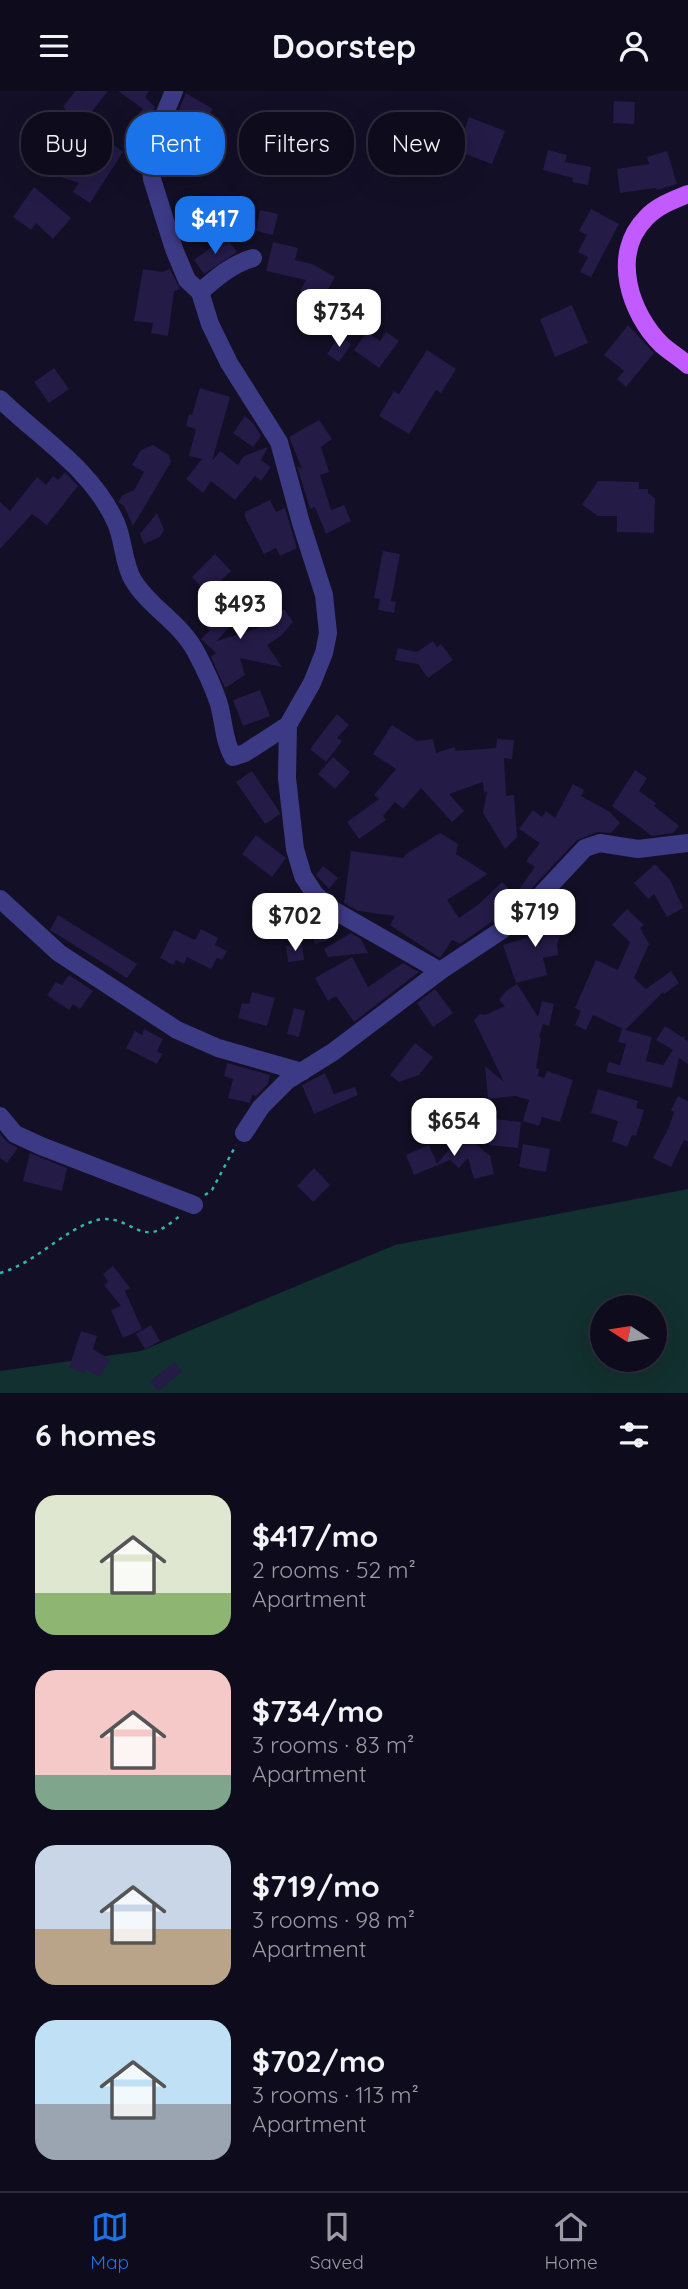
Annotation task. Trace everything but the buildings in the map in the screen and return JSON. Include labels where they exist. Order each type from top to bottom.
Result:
[{"type":"main road","points":[[688,194],[656,209],[646,218],[631,240],[627,266],[629,287],[638,312],[661,344],[688,365]]},
{"type":"street","points":[[0,399],[66,457],[97,492],[116,523],[131,577],[143,594],[195,649],[218,700],[227,747],[233,757],[246,753],[288,726],[301,705],[324,653],[328,633],[324,595],[300,523],[279,443],[271,426],[229,363],[210,324],[200,292],[187,280],[174,249],[152,179],[150,155],[174,91]]},
{"type":"street","points":[[200,292],[224,271],[253,258]]},
{"type":"street","points":[[288,726],[287,778],[295,849],[303,876],[314,893],[328,907],[440,971]]},
{"type":"street","points":[[244,1133],[261,1107],[288,1080],[333,1052],[440,971],[502,930],[526,911],[585,848],[600,843],[638,849],[688,843]]},
{"type":"street","points":[[0,898],[59,953],[177,1030],[218,1048],[302,1072]]},
{"type":"street","points":[[0,1116],[15,1133],[41,1146],[194,1205]]},
{"type":"path","points":[[0,1273],[32,1259],[90,1222],[111,1218],[150,1233],[160,1229],[212,1190],[244,1133]]},
{"type":"green space","points":[[688,1189],[688,1393],[0,1393],[0,1371],[141,1351],[395,1245]]}]
